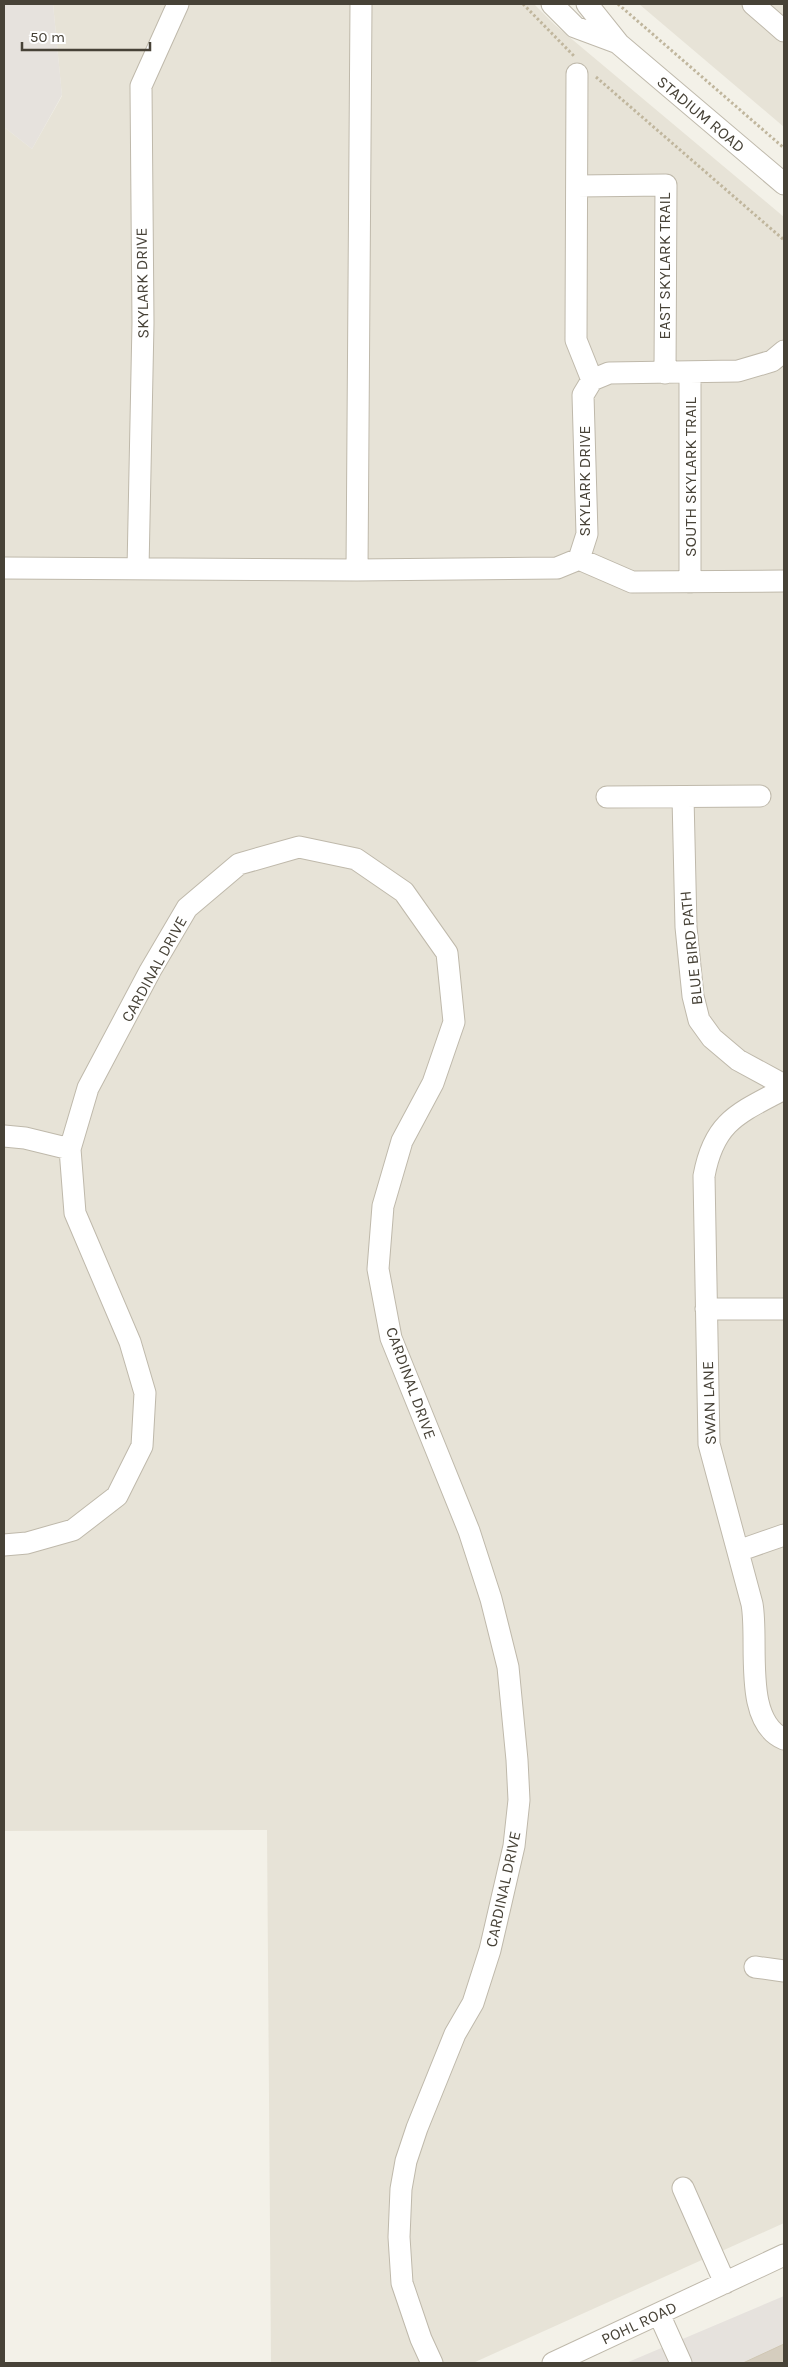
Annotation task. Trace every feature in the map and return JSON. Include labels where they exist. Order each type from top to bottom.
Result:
[{"type":"street","name":"SKYLARK DRIVE","points":[[138,569],[143,322],[141,86],[178,4]]},
{"type":"street","points":[[357,570],[361,4]]},
{"type":"street","name":"STADIUM ROAD","points":[[552,4],[575,27],[618,44]]},
{"type":"street","name":"STADIUM ROAD","points":[[587,4],[618,44],[784,184]]},
{"type":"street","points":[[753,4],[784,31]]},
{"type":"street","points":[[581,68],[577,186],[576,340],[592,380],[609,373],[738,371],[772,361],[784,350]]},
{"type":"street","name":"EAST SKYLARK TRAIL","points":[[577,186],[666,186],[665,373]]},
{"type":"street","name":"SOUTH SKYLARK TRAIL","points":[[690,373],[690,582]]},
{"type":"street","name":"SKYLARK DRIVE","points":[[4,568],[357,570],[557,568],[579,559],[587,534],[583,395],[592,380]]},
{"type":"street","points":[[579,559],[632,582],[784,581]]},
{"type":"street","points":[[607,797],[760,796]]},
{"type":"street","name":"BLUE BIRD PATH","points":[[683,797],[686,927],[693,996],[699,1020],[712,1038],[738,1060],[784,1085]]},
{"type":"street","name":"CARDINAL DRIVE","points":[[4,1546],[27,1543],[73,1530],[117,1496],[142,1446],[145,1393],[130,1342],[75,1213],[70,1149],[88,1088],[159,955],[187,908],[239,864],[299,847],[356,859],[404,892],[446,953],[454,1022],[433,1084],[402,1141],[383,1206],[378,1269],[391,1338],[469,1531],[491,1598],[508,1667],[519,1800],[514,1846],[490,1950],[473,2003],[455,2034],[417,2128],[406,2161],[401,2189],[399,2237],[402,2283],[421,2339],[432,2363]]},
{"type":"street","name":"SWAN LANE","points":[[784,1088],[742,1112],[716,1137],[708,1155],[704,1176],[709,1444],[755,1621],[756,1698],[760,1714],[768,1728],[784,1739]]},
{"type":"street","points":[[4,1136],[25,1138],[70,1149]]},
{"type":"street","points":[[706,1309],[784,1309]]},
{"type":"street","points":[[738,1551],[784,1535]]},
{"type":"street","points":[[755,1967],[784,1971]]},
{"type":"street","points":[[683,2188],[725,2283]]},
{"type":"street","name":"POHL ROAD","points":[[553,2363],[784,2256]]},
{"type":"street","points":[[659,2314],[681,2363]]},
{"type":"path","points":[[523,4],[581,68],[784,240]]},
{"type":"path","points":[[618,4],[784,148]]},
{"type":"shaded area","points":[[4,4],[53,4],[62,95],[32,149],[4,127]]},
{"type":"shaded area","points":[[53,4],[534,4],[555,25],[784,217],[784,2223],[473,2363],[271,2363],[267,1830],[4,1831],[4,127],[32,149],[62,96]]},
{"type":"shaded area","points":[[639,4],[784,4],[784,127]]},
{"type":"shaded area","points":[[784,2296],[784,2363],[626,2363]]},
{"type":"building","points":[[784,2344],[784,2363],[743,2363]]}]
